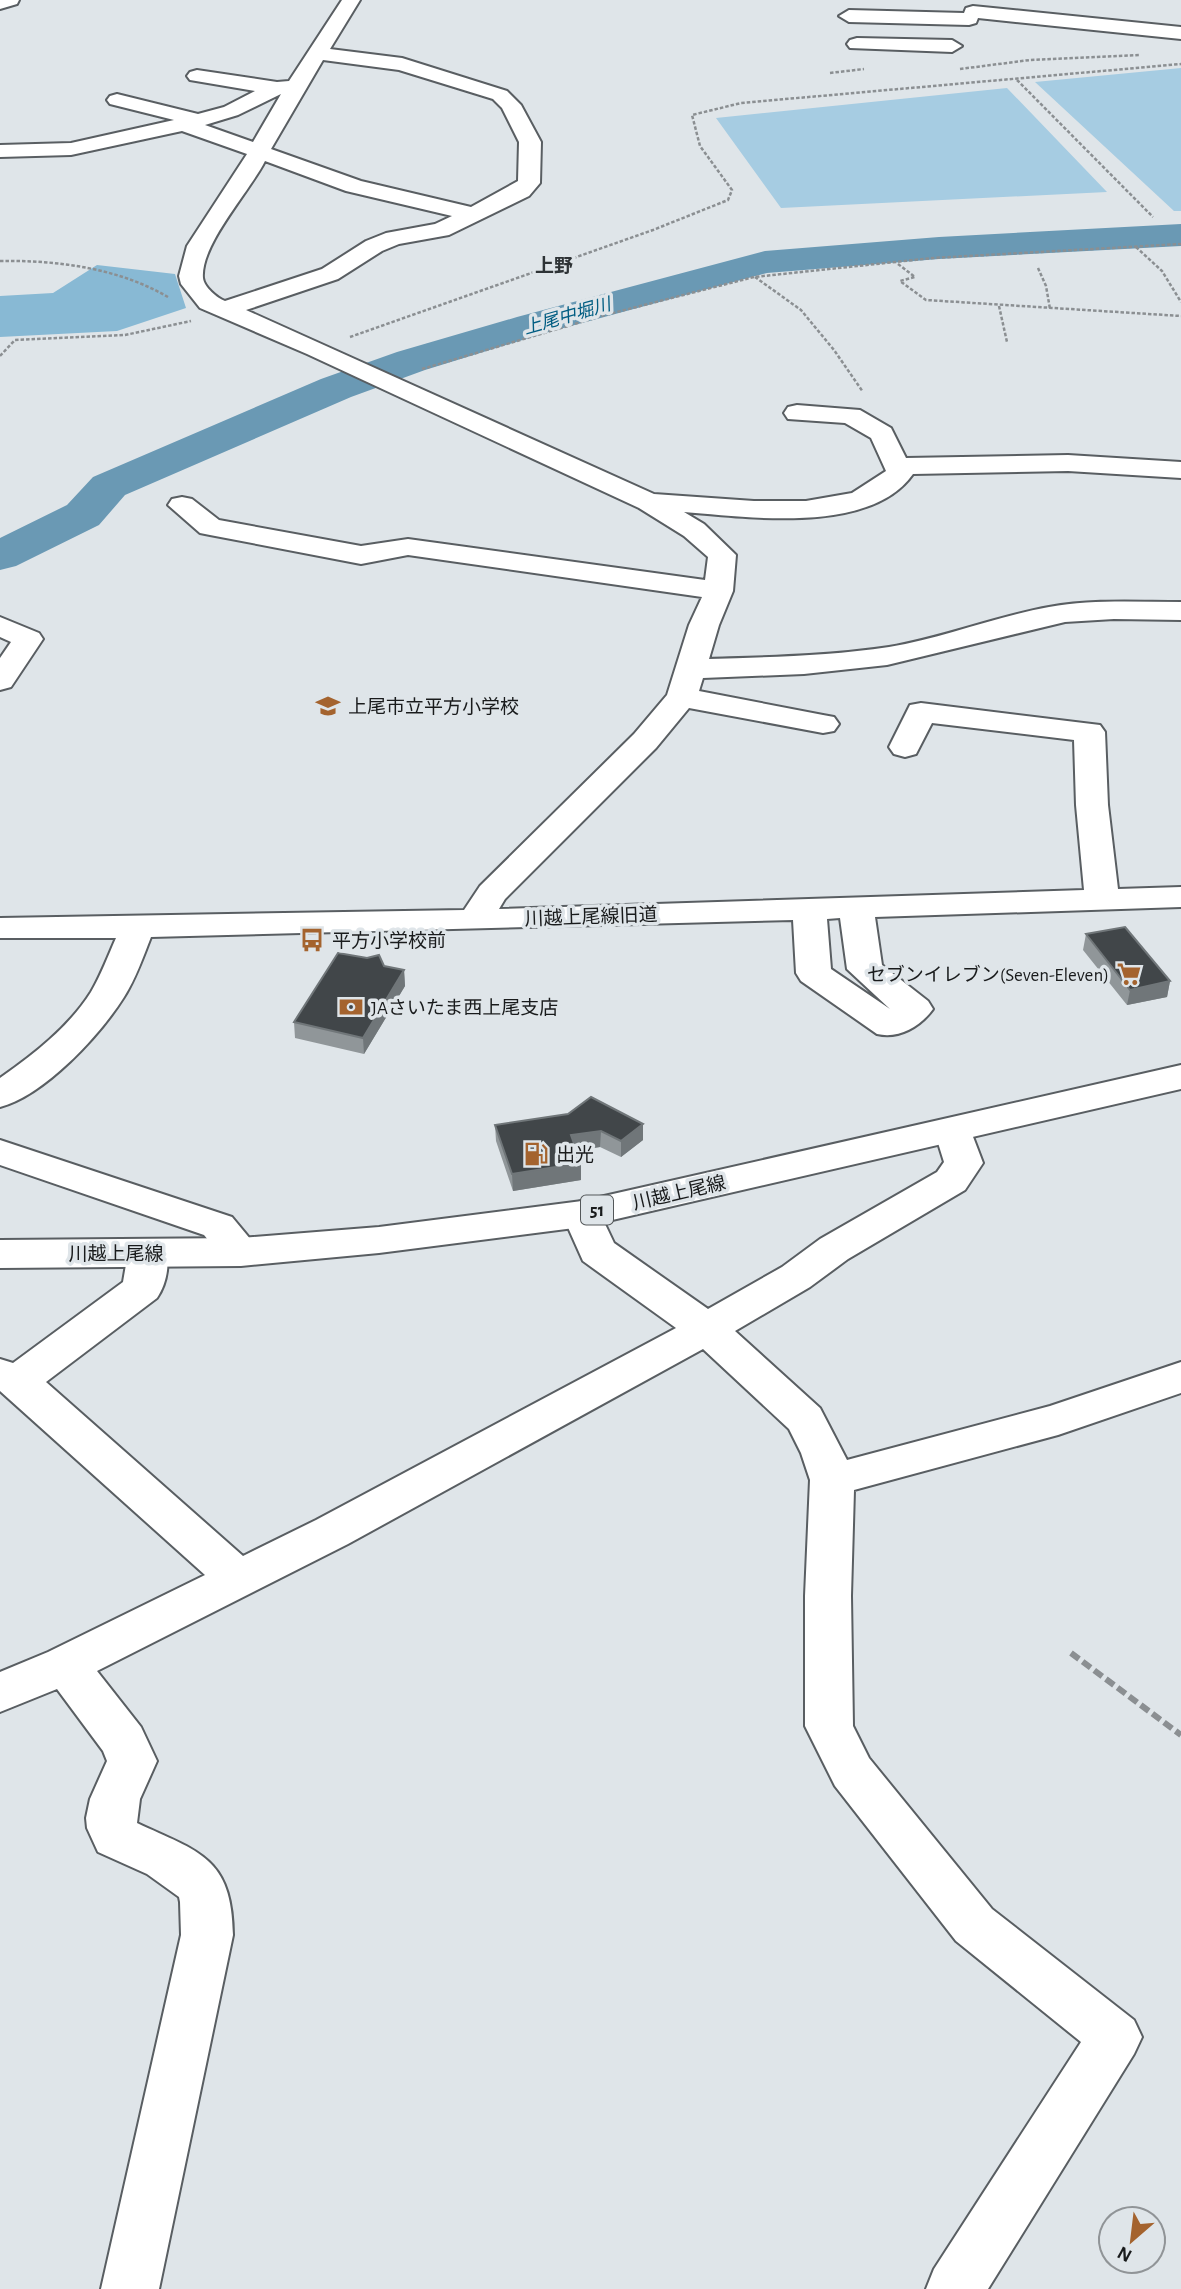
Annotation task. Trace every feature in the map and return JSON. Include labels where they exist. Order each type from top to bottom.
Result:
[{"type":"street","points":[[0,3],[10,0]]},
{"type":"street","points":[[351,0],[294,74],[250,169],[199,246],[193,261],[192,284],[217,306],[649,502],[694,530],[722,555],[719,591],[704,625],[687,683],[645,741],[492,892],[475,919]]},
{"type":"street","points":[[967,25],[864,58],[846,11],[967,25],[1181,33]]},
{"type":"street","points":[[948,67],[967,25]]},
{"type":"street","points":[[197,76],[294,74],[402,64],[500,95],[511,105],[530,142],[529,183],[521,191],[441,230],[394,239],[374,246],[330,274],[217,306]]},
{"type":"street","points":[[0,151],[71,149],[191,122],[231,111],[294,74]]},
{"type":"street","points":[[123,139],[98,121],[119,97],[191,122],[257,152],[354,186],[472,214]]},
{"type":"street","points":[[797,413],[850,416],[882,434],[895,464],[899,466],[1068,463],[1181,470]]},
{"type":"street","points":[[649,502],[814,509],[868,495],[900,473],[899,466]]},
{"type":"street","points":[[182,505],[210,527],[361,555],[408,547],[719,591]]},
{"type":"street","points":[[687,683],[785,666],[914,651],[1048,616],[1082,612],[1181,611]]},
{"type":"street","points":[[0,626],[28,639],[0,681]]},
{"type":"street","points":[[687,683],[822,724]]},
{"type":"street","points":[[905,747],[921,712],[1089,732],[1092,805],[1102,900]]},
{"type":"street","name":"川越上尾線旧道","points":[[0,928],[138,928],[1181,897]]},
{"type":"street","points":[[809,909],[814,973],[890,1026],[915,1009],[865,969],[856,907]]},
{"type":"street","points":[[0,1095],[39,1069],[76,1035],[107,995],[138,928]]},
{"type":"street","name":"川越上尾線","points":[[0,1254],[241,1252],[379,1240],[582,1214],[1181,1077]]},
{"type":"street","points":[[0,1693],[65,1665],[332,1532],[707,1329],[796,1277],[834,1249],[951,1181],[964,1163],[953,1130]]},
{"type":"street","points":[[0,1152],[218,1226],[241,1252]]},
{"type":"street","points":[[582,1214],[597,1251],[707,1329],[805,1419],[823,1453],[832,1480],[828,1596],[829,1726],[852,1772],[974,1926],[1115,2037],[955,2289]]},
{"type":"street","points":[[148,1253],[143,1287],[9,1377],[239,1578]]},
{"type":"street","points":[[832,1480],[1058,1419],[1181,1377]]},
{"type":"street","points":[[65,1665],[124,1741],[132,1761],[110,1814],[110,1826],[116,1837],[192,1874],[202,1890],[206,1913],[207,1935],[130,2289]]},
{"type":"path","points":[[948,67],[1040,59],[1144,55]]},
{"type":"path","points":[[830,73],[864,58]]},
{"type":"path","points":[[316,349],[653,230],[728,200],[732,190],[698,146],[692,115],[741,103],[1181,64]]},
{"type":"path","points":[[1016,80],[1153,217]]},
{"type":"path","points":[[374,377],[754,277],[897,263],[1181,244]]},
{"type":"path","points":[[1136,247],[1162,271],[1181,302]]},
{"type":"path","points":[[0,261],[17,260],[112,275],[139,281],[172,299],[217,306]]},
{"type":"path","points":[[897,263],[915,277],[900,281],[926,300],[1181,316]]},
{"type":"path","points":[[1038,268],[1046,286],[1050,309]]},
{"type":"path","points":[[754,277],[801,310],[834,350],[882,420],[885,431],[882,434]]},
{"type":"path","points":[[0,356],[15,340],[108,339],[134,335],[164,329],[217,306]]},
{"type":"path","points":[[999,306],[1007,342]]},
{"type":"path","points":[[1072,1653],[1181,1735]]},
{"type":"shaded area","points":[[1181,68],[1181,211],[1174,211],[1035,82]]},
{"type":"shaded area","points":[[1007,88],[1107,192],[781,208],[716,118]]},
{"type":"shaded area","points":[[97,265],[175,274],[186,308],[117,331],[0,337],[0,296],[53,293]]},
{"type":"building","points":[[1125,927],[1170,981],[1130,990],[1086,934]]},
{"type":"building","points":[[338,953],[367,958],[379,955],[384,966],[404,970],[363,1038],[294,1022]]},
{"type":"building","points":[[591,1097],[643,1124],[621,1141],[601,1131],[571,1135],[581,1163],[512,1174],[495,1125],[568,1114]]},
{"type":"waterway","name":"上尾中堀川","points":[[0,556],[83,515],[109,486],[336,388],[411,361],[531,325],[765,262],[939,248],[1181,235]]},
{"type":"place","name":"上尾市立平方小学校","points":[[328,706]]},
{"type":"place","name":"平方小学校前","points":[[312,940]]},
{"type":"place","name":"セブンイレブン(Seven-Eleven)","points":[[1129,974]]},
{"type":"place","name":"JAさいたま西上尾支店","points":[[351,1007]]},
{"type":"place","name":"出光","points":[[536,1154]]},
{"type":"district","name":"上野","points":[[554,265]]}]
